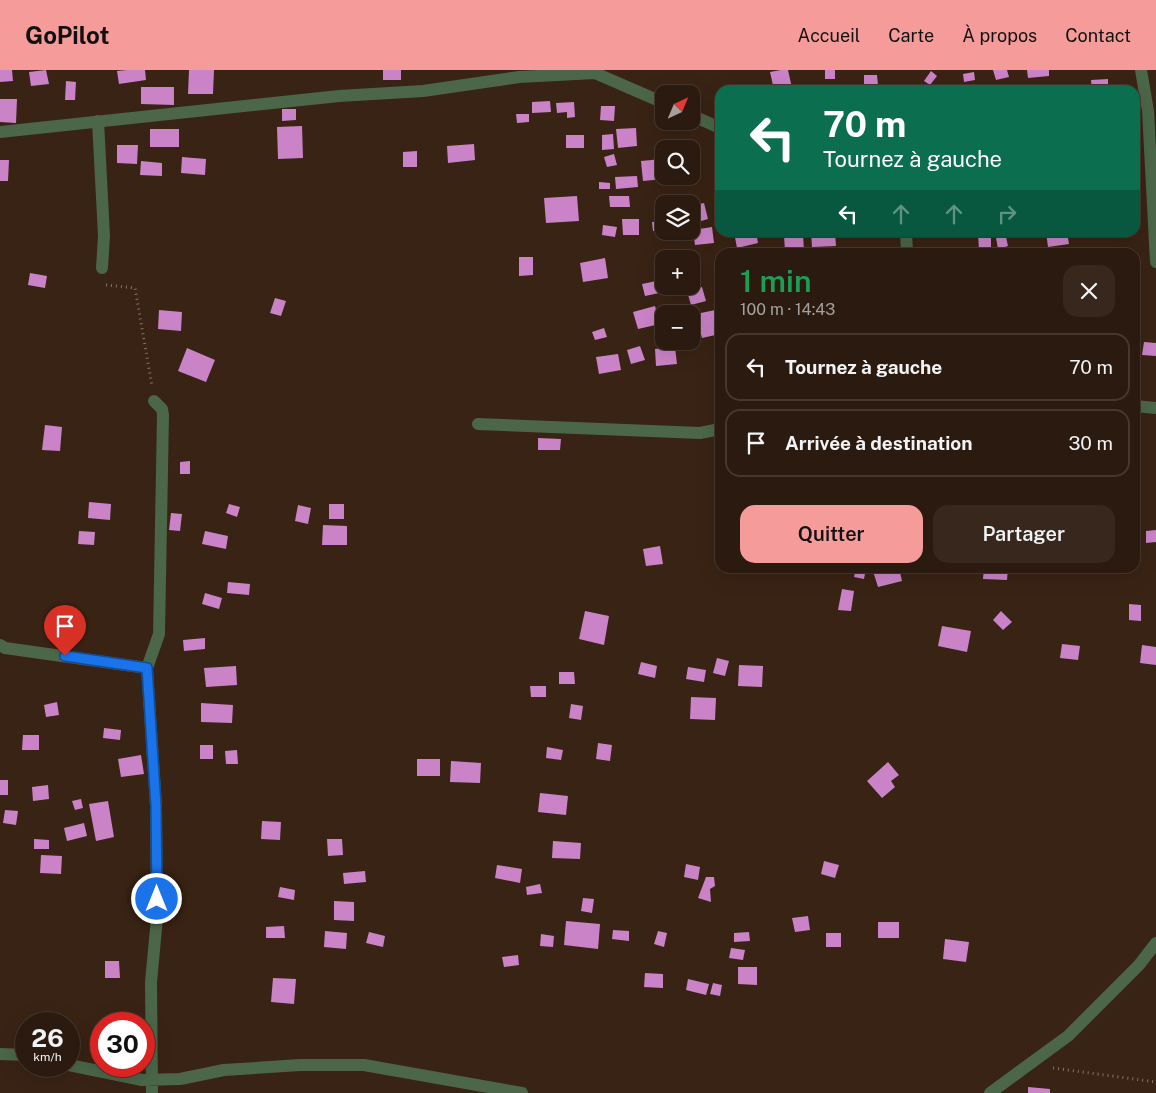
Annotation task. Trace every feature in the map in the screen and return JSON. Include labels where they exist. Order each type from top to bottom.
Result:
[{"type":"street","points":[[1141,70],[1148,111],[1156,262]]},
{"type":"street","points":[[0,132],[339,96],[423,91],[519,77],[595,73],[655,99]]},
{"type":"street","points":[[700,119],[715,126]]},
{"type":"street","points":[[98,121],[104,236],[102,268]]},
{"type":"street","points":[[151,1087],[151,982],[157,918],[157,843],[147,668],[159,634],[163,416],[162,409],[154,402]]},
{"type":"street","points":[[1140,406],[1156,408]]},
{"type":"street","points":[[478,424],[700,433],[715,430]]},
{"type":"street","points":[[0,645],[5,648],[147,668]]},
{"type":"street","points":[[990,1093],[1068,1036],[1139,965],[1156,943]]},
{"type":"street","points":[[0,1054],[15,1055]]},
{"type":"street","points":[[151,1087],[224,1070],[300,1065],[364,1065],[522,1093]]},
{"type":"street","points":[[80,1067],[142,1080],[151,1087]]},
{"type":"path","points":[[102,268],[104,285],[135,288],[154,402]]},
{"type":"path","points":[[1029,1065],[1156,1082]]},
{"type":"building","points":[[0,70],[12,70],[13,81],[0,82]]},
{"type":"building","points":[[46,70],[49,84],[31,86],[29,72]]},
{"type":"building","points":[[145,70],[146,80],[119,84],[117,71]]},
{"type":"building","points":[[189,70],[214,70],[213,94],[188,94]]},
{"type":"building","points":[[383,70],[401,70],[401,80],[383,80]]},
{"type":"building","points":[[788,70],[791,85],[773,85],[770,72]]},
{"type":"building","points":[[825,70],[835,70],[835,79],[825,79]]},
{"type":"building","points":[[993,70],[1007,70],[1009,77],[996,80]]},
{"type":"building","points":[[1027,70],[1049,70],[1049,76],[1028,78]]},
{"type":"building","points":[[931,71],[937,76],[930,85],[924,81]]},
{"type":"building","points":[[974,72],[975,80],[964,82],[963,74]]},
{"type":"building","points":[[864,75],[877,75],[878,85],[864,85]]},
{"type":"building","points":[[1108,79],[1108,85],[1092,85],[1091,80]]},
{"type":"building","points":[[66,81],[76,82],[75,100],[65,100]]},
{"type":"building","points":[[141,87],[174,87],[174,105],[141,104]]},
{"type":"building","points":[[0,99],[17,99],[16,123],[0,122]]},
{"type":"building","points":[[550,101],[551,112],[532,113],[532,102]]},
{"type":"building","points":[[574,102],[575,117],[567,118],[567,112],[557,113],[556,103]]},
{"type":"building","points":[[601,106],[615,106],[614,121],[600,120]]},
{"type":"building","points":[[282,109],[296,109],[296,120],[282,121]]},
{"type":"building","points":[[516,114],[529,114],[529,122],[517,123]]},
{"type":"building","points":[[302,126],[303,158],[278,159],[277,127]]},
{"type":"building","points":[[636,128],[637,146],[618,148],[616,129]]},
{"type":"building","points":[[150,129],[179,129],[179,147],[150,147]]},
{"type":"building","points":[[613,134],[614,149],[602,150],[602,135]]},
{"type":"building","points":[[566,135],[584,135],[584,148],[566,148]]},
{"type":"building","points":[[474,144],[475,160],[448,163],[447,146]]},
{"type":"building","points":[[117,145],[138,145],[137,164],[117,163]]},
{"type":"building","points":[[417,151],[417,167],[403,167],[403,152]]},
{"type":"building","points":[[614,154],[617,165],[607,167],[604,157]]},
{"type":"building","points":[[182,157],[206,159],[205,175],[181,173]]},
{"type":"building","points":[[0,160],[9,160],[8,181],[0,181]]},
{"type":"building","points":[[655,160],[655,180],[643,181],[641,161]]},
{"type":"building","points":[[141,161],[162,163],[162,176],[140,175]]},
{"type":"building","points":[[637,176],[638,187],[616,189],[615,177]]},
{"type":"building","points":[[599,182],[610,183],[610,189],[599,189]]},
{"type":"building","points":[[577,196],[579,221],[546,223],[544,198]]},
{"type":"building","points":[[609,196],[629,196],[630,207],[610,207]]},
{"type":"building","points":[[704,203],[708,219],[700,221],[700,204]]},
{"type":"building","points":[[622,219],[639,219],[639,235],[623,235]]},
{"type":"building","points":[[652,222],[655,222],[655,231],[653,231]]},
{"type":"building","points":[[603,225],[617,227],[615,237],[602,235]]},
{"type":"building","points":[[712,227],[714,243],[695,245],[694,240],[700,240],[700,229]]},
{"type":"building","points":[[735,237],[757,237],[758,243],[737,248]]},
{"type":"building","points":[[784,237],[803,237],[804,248],[785,248]]},
{"type":"building","points":[[811,237],[835,237],[836,246],[812,247]]},
{"type":"building","points":[[978,237],[991,237],[991,248],[979,248]]},
{"type":"building","points":[[996,237],[1006,237],[1008,246],[998,248]]},
{"type":"building","points":[[1047,237],[1068,237],[1069,244],[1048,247]]},
{"type":"building","points":[[519,257],[533,257],[533,275],[519,276]]},
{"type":"building","points":[[605,258],[608,278],[583,282],[580,263]]},
{"type":"building","points":[[30,273],[47,276],[45,288],[28,285]]},
{"type":"building","points":[[655,281],[655,294],[645,296],[642,284]]},
{"type":"building","points":[[702,287],[706,301],[691,305],[688,295],[700,295],[700,288]]},
{"type":"building","points":[[275,298],[286,301],[281,316],[270,313]]},
{"type":"building","points":[[655,306],[655,325],[638,329],[633,312]]},
{"type":"building","points":[[159,310],[182,312],[181,331],[158,329]]},
{"type":"building","points":[[715,310],[715,335],[702,338],[700,313]]},
{"type":"building","points":[[604,328],[607,337],[595,340],[592,332]]},
{"type":"building","points":[[1144,342],[1156,343],[1156,356],[1142,355]]},
{"type":"building","points":[[640,346],[645,360],[631,364],[627,350]]},
{"type":"building","points":[[187,348],[215,360],[206,382],[178,371]]},
{"type":"building","points":[[655,350],[675,350],[677,364],[656,366]]},
{"type":"building","points":[[618,354],[621,370],[599,374],[596,357]]},
{"type":"building","points":[[45,425],[62,427],[60,451],[42,450]]},
{"type":"building","points":[[538,438],[561,439],[560,450],[538,450]]},
{"type":"building","points":[[190,461],[190,474],[180,474],[180,462]]},
{"type":"building","points":[[89,502],[111,504],[110,520],[88,518]]},
{"type":"building","points":[[229,504],[240,507],[237,517],[226,513]]},
{"type":"building","points":[[329,504],[344,504],[344,519],[329,519]]},
{"type":"building","points":[[298,505],[311,508],[308,524],[295,521]]},
{"type":"building","points":[[171,513],[182,514],[180,531],[169,530]]},
{"type":"building","points":[[323,525],[347,526],[347,545],[322,545]]},
{"type":"building","points":[[1156,530],[1156,542],[1146,543],[1146,531]]},
{"type":"building","points":[[79,531],[95,532],[94,545],[78,544]]},
{"type":"building","points":[[205,531],[228,536],[226,549],[202,544]]},
{"type":"building","points":[[660,546],[663,564],[646,566],[643,549]]},
{"type":"building","points":[[855,573],[865,573],[864,579],[854,577]]},
{"type":"building","points":[[874,573],[900,573],[902,581],[878,587]]},
{"type":"building","points":[[984,573],[1008,573],[1007,580],[983,579]]},
{"type":"building","points":[[228,582],[250,584],[249,595],[227,593]]},
{"type":"building","points":[[842,589],[854,591],[851,611],[838,610]]},
{"type":"building","points":[[205,593],[222,598],[219,609],[202,604]]},
{"type":"building","points":[[1129,604],[1141,605],[1141,621],[1129,620]]},
{"type":"building","points":[[585,611],[609,616],[604,645],[579,639]]},
{"type":"building","points":[[1001,611],[1012,622],[1003,630],[993,620]]},
{"type":"building","points":[[942,626],[971,631],[967,652],[938,646]]},
{"type":"building","points":[[205,638],[205,649],[184,651],[183,640]]},
{"type":"building","points":[[1062,644],[1080,646],[1078,660],[1060,658]]},
{"type":"building","points":[[1142,645],[1156,647],[1156,665],[1140,663]]},
{"type":"building","points":[[717,658],[729,661],[725,676],[713,673]]},
{"type":"building","points":[[641,662],[657,666],[655,678],[638,674]]},
{"type":"building","points":[[739,665],[763,666],[762,687],[738,686]]},
{"type":"building","points":[[236,666],[237,685],[206,687],[204,668]]},
{"type":"building","points":[[688,667],[706,670],[704,682],[686,679]]},
{"type":"building","points":[[559,672],[574,672],[575,684],[559,684]]},
{"type":"building","points":[[530,686],[546,686],[546,697],[531,697]]},
{"type":"building","points":[[691,697],[716,698],[715,720],[690,719]]},
{"type":"building","points":[[57,702],[59,715],[46,717],[44,705]]},
{"type":"building","points":[[201,703],[233,705],[232,723],[201,722]]},
{"type":"building","points":[[571,704],[583,706],[581,720],[569,718]]},
{"type":"building","points":[[104,728],[121,730],[120,740],[103,738]]},
{"type":"building","points":[[23,735],[39,735],[39,750],[22,750]]},
{"type":"building","points":[[598,743],[612,745],[610,761],[596,759]]},
{"type":"building","points":[[200,745],[213,745],[213,759],[200,759]]},
{"type":"building","points":[[547,747],[563,750],[561,760],[546,758]]},
{"type":"building","points":[[237,750],[238,764],[226,764],[225,751]]},
{"type":"building","points":[[141,755],[144,774],[121,777],[118,759]]},
{"type":"building","points":[[417,759],[440,759],[440,776],[417,776]]},
{"type":"building","points":[[451,761],[481,763],[480,783],[450,782]]},
{"type":"building","points":[[888,762],[899,775],[891,781],[895,787],[882,798],[867,781]]},
{"type":"building","points":[[0,780],[8,780],[8,795],[0,795]]},
{"type":"building","points":[[48,785],[49,799],[33,801],[32,787]]},
{"type":"building","points":[[540,793],[568,796],[566,815],[538,812]]},
{"type":"building","points":[[81,799],[83,808],[75,810],[72,801]]},
{"type":"building","points":[[108,801],[114,837],[96,841],[89,804]]},
{"type":"building","points":[[5,810],[18,811],[16,825],[3,823]]},
{"type":"building","points":[[262,821],[281,822],[280,840],[261,839]]},
{"type":"building","points":[[84,823],[87,836],[67,841],[64,828]]},
{"type":"building","points":[[34,839],[49,840],[49,849],[34,849]]},
{"type":"building","points":[[327,839],[342,839],[343,855],[328,856]]},
{"type":"building","points":[[553,841],[581,843],[580,859],[552,858]]},
{"type":"building","points":[[41,855],[62,856],[61,874],[40,873]]},
{"type":"building","points":[[824,861],[839,865],[835,878],[821,874]]},
{"type":"building","points":[[686,864],[700,867],[698,880],[684,877]]},
{"type":"building","points":[[497,865],[522,869],[520,883],[495,878]]},
{"type":"building","points":[[365,871],[366,882],[344,884],[343,873]]},
{"type":"building","points":[[706,877],[714,877],[715,886],[710,889],[711,902],[698,898]]},
{"type":"building","points":[[540,884],[542,893],[527,895],[526,887]]},
{"type":"building","points":[[280,887],[295,890],[294,900],[278,897]]},
{"type":"building","points":[[583,898],[594,899],[592,913],[581,911]]},
{"type":"building","points":[[334,901],[354,902],[354,921],[334,920]]},
{"type":"building","points":[[808,916],[810,930],[795,932],[792,918]]},
{"type":"building","points":[[566,921],[600,924],[598,949],[564,945]]},
{"type":"building","points":[[878,922],[899,922],[899,938],[878,938]]},
{"type":"building","points":[[284,926],[285,938],[266,938],[266,927]]},
{"type":"building","points":[[613,930],[629,931],[629,941],[612,939]]},
{"type":"building","points":[[325,931],[347,933],[346,949],[324,947]]},
{"type":"building","points":[[658,931],[667,933],[664,947],[654,944]]},
{"type":"building","points":[[369,932],[385,936],[383,947],[366,943]]},
{"type":"building","points":[[749,932],[750,941],[734,942],[734,933]]},
{"type":"building","points":[[826,933],[841,933],[841,947],[826,947]]},
{"type":"building","points":[[541,934],[554,936],[553,947],[540,946]]},
{"type":"building","points":[[945,939],[969,942],[966,962],[943,959]]},
{"type":"building","points":[[731,948],[745,950],[743,960],[729,958]]},
{"type":"building","points":[[518,955],[519,965],[504,967],[502,957]]},
{"type":"building","points":[[105,961],[119,961],[120,978],[105,978]]},
{"type":"building","points":[[738,967],[757,967],[757,985],[738,984]]},
{"type":"building","points":[[645,973],[663,974],[663,988],[644,987]]},
{"type":"building","points":[[273,978],[296,979],[294,1004],[271,1002]]},
{"type":"building","points":[[688,979],[709,984],[706,995],[686,990]]},
{"type":"building","points":[[713,983],[722,985],[720,996],[710,994]]},
{"type":"building","points":[[1028,1087],[1050,1089],[1050,1093],[1028,1093]]},
{"type":"route","points":[[65,656],[147,668],[156,806],[157,899]]}]
